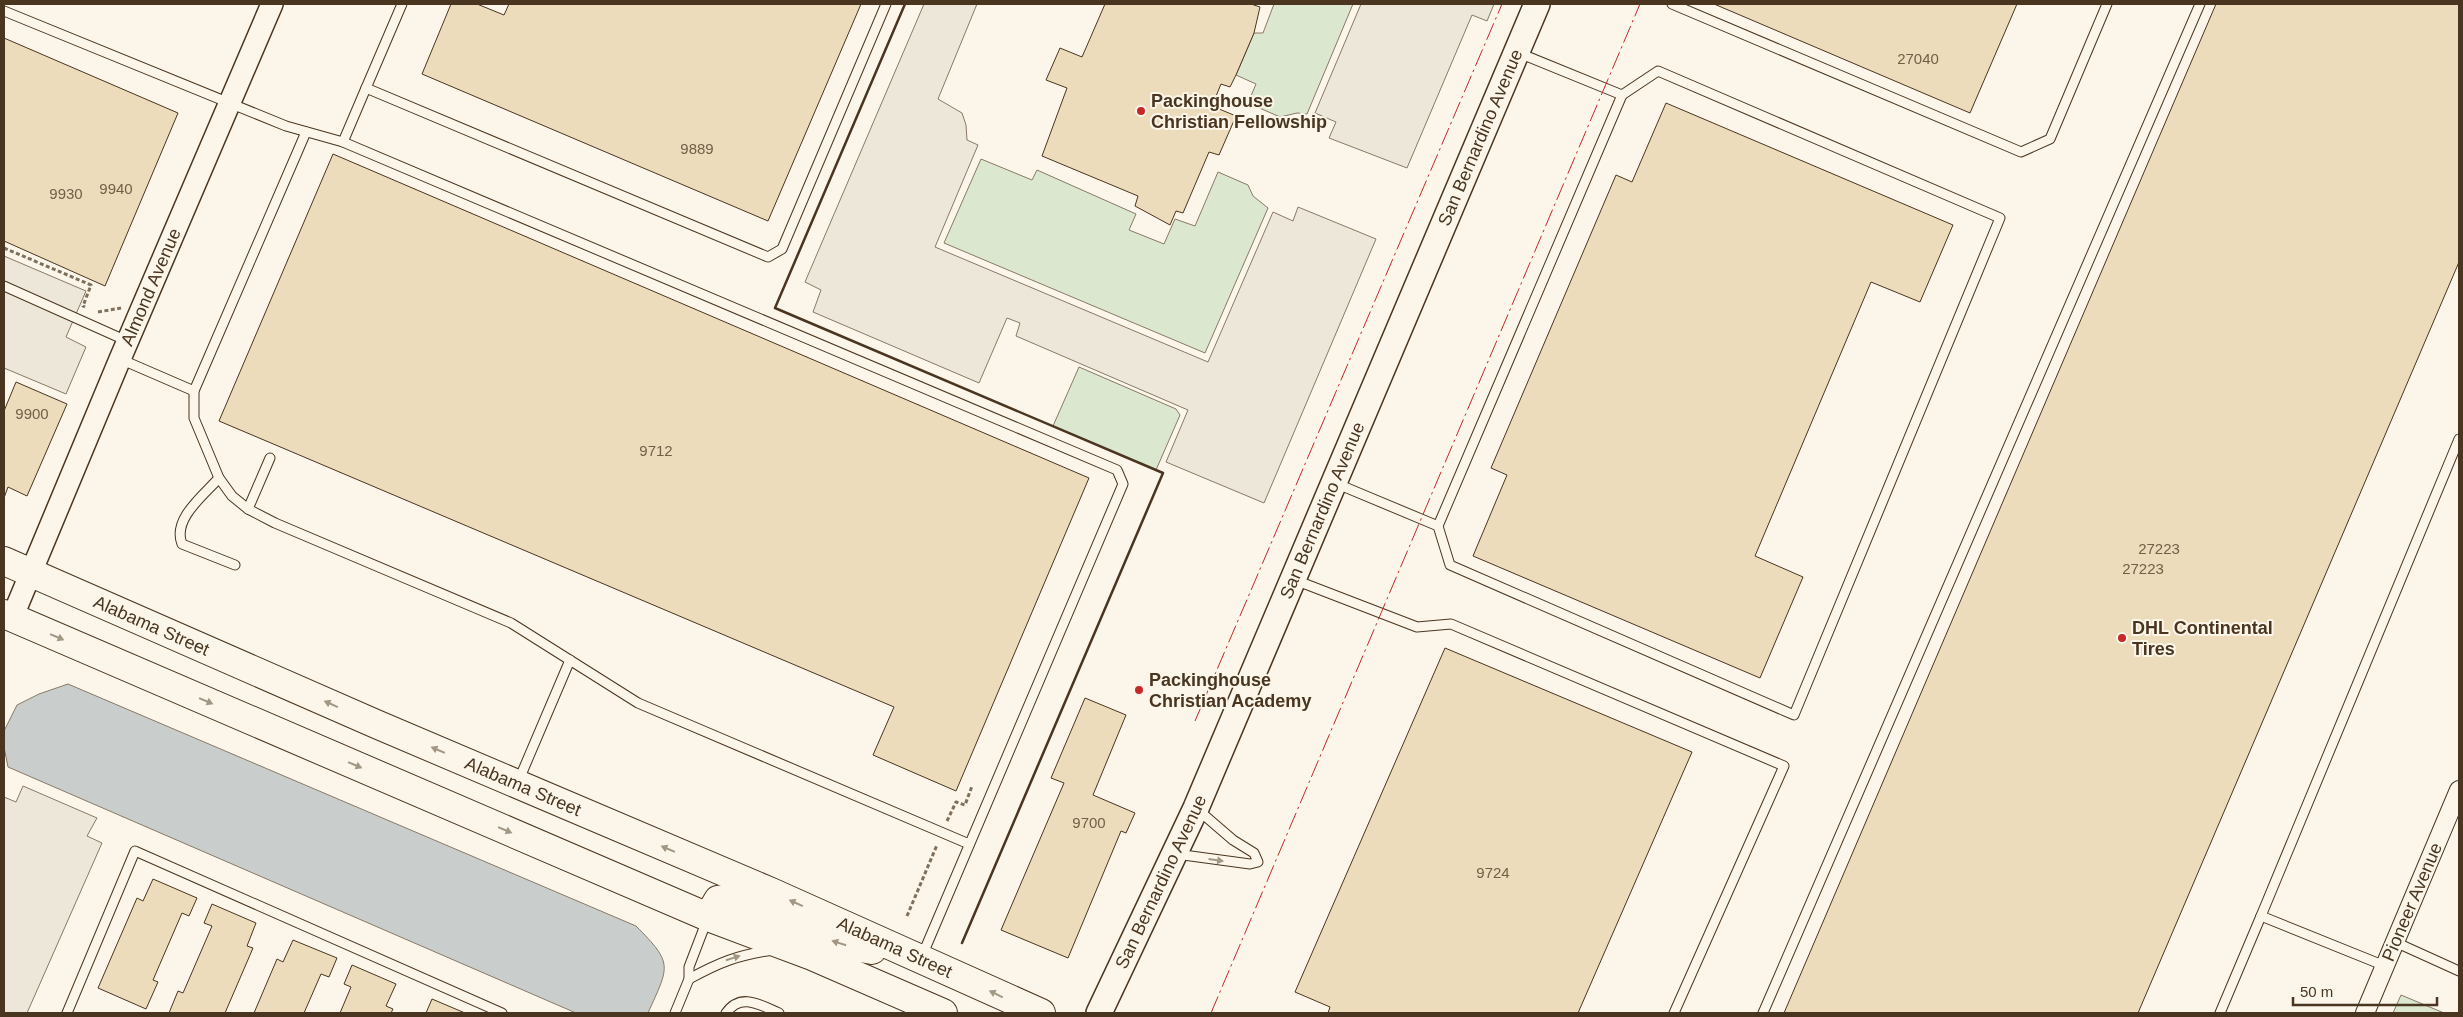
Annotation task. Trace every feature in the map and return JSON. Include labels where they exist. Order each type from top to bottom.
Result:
[{"type":"main road","name":"San Bernardino Avenue","points":[[1098,1013],[1196,808],[1537,4]]},
{"type":"main road","name":"Alabama Street","points":[[4,561],[921,958],[1041,1013]]},
{"type":"main road","points":[[8,616],[708,917],[862,977],[943,1013]]},
{"type":"main road","points":[[708,917],[718,900],[726,899],[854,948],[921,958]]},
{"type":"main road","points":[[862,977],[878,1001],[902,1013]]},
{"type":"street","name":"Almond Avenue","points":[[8,616],[31,572],[123,350],[272,4]]},
{"type":"street","name":"Pioneer Avenue","points":[[2365,1013],[2459,790]]},
{"type":"lane","points":[[343,142],[402,4]]},
{"type":"lane","points":[[366,88],[768,257],[782,249],[886,4]]},
{"type":"lane","points":[[1672,4],[2021,152],[2050,139],[2108,4]]},
{"type":"lane","points":[[1763,1013],[2200,4]]},
{"type":"lane","points":[[4,11],[306,132],[343,142],[1117,470],[1123,484],[921,958]]},
{"type":"lane","points":[[1517,52],[1622,95]]},
{"type":"lane","points":[[1658,72],[2000,218],[1794,715],[1450,565],[1438,526],[1622,95],[1658,72]]},
{"type":"lane","points":[[306,132],[194,391],[194,418],[219,478],[232,496],[248,508],[275,523],[511,623],[638,703],[969,844]]},
{"type":"lane","points":[[4,286],[123,350],[194,391]]},
{"type":"lane","points":[[2220,1013],[2459,439]]},
{"type":"lane","points":[[248,508],[270,458]]},
{"type":"lane","points":[[219,478],[183,519],[178,534],[182,544],[235,565]]},
{"type":"lane","points":[[1333,482],[1438,526]]},
{"type":"lane","points":[[1292,579],[1417,627],[1451,624],[1784,766],[1674,1013]]},
{"type":"lane","points":[[517,784],[570,660]]},
{"type":"lane","points":[[1173,854],[1250,864],[1258,862],[1254,853],[1232,840],[1196,808]]},
{"type":"lane","points":[[67,1013],[136,851],[502,1013]]},
{"type":"lane","points":[[2261,916],[2385,966]]},
{"type":"lane","points":[[675,1013],[689,979],[688,967],[708,917]]},
{"type":"lane","points":[[2395,942],[2459,970]]},
{"type":"lane","points":[[689,979],[718,963],[743,955],[788,947]]},
{"type":"lane","points":[[726,1013],[737,1002],[748,1000],[779,1013]]},
{"type":"path","points":[[4,248],[91,285],[83,306],[99,312],[122,308]]},
{"type":"green space","points":[[1274,4],[1353,4],[1307,114],[1297,113],[1280,117],[1248,103],[1256,84],[1236,75],[1254,33],[1263,33]]},
{"type":"green space","points":[[981,159],[1032,180],[1037,170],[1136,214],[1129,230],[1164,244],[1175,219],[1195,226],[1218,172],[1248,185],[1253,196],[1268,208],[1205,353],[944,243]]},
{"type":"green space","points":[[1079,367],[1176,409],[1180,415],[1156,470],[1053,426]]},
{"type":"green space","points":[[2401,995],[2444,1013],[2393,1013]]},
{"type":"shaded area","points":[[924,4],[977,4],[938,99],[962,113],[966,125],[967,140],[978,145],[935,247],[1208,362],[1273,212],[1293,221],[1298,207],[1376,239],[1264,503],[1166,462],[1188,410],[1016,336],[1020,323],[1007,318],[979,383],[813,312],[821,290],[805,282]]},
{"type":"shaded area","points":[[1361,4],[1494,4],[1487,21],[1472,15],[1407,168],[1329,138],[1336,122],[1315,113]]},
{"type":"shaded area","points":[[4,256],[86,291],[66,337],[86,347],[66,394],[4,368]]},
{"type":"shaded area","points":[[68,684],[636,926],[657,949],[664,966],[660,985],[648,1013],[576,1013],[8,767],[4,747],[4,731],[17,705],[39,694]]},
{"type":"shaded area","points":[[23,786],[97,818],[87,836],[102,843],[27,1013],[4,1013],[4,797],[16,802]]},
{"type":"building","points":[[451,4],[477,4],[504,15],[509,4],[861,4],[768,221],[422,74]]},
{"type":"building","name":"Packinghouse Christian Fellowship","points":[[1105,4],[1251,4],[1260,7],[1254,33],[1236,75],[1230,87],[1221,84],[1212,106],[1236,116],[1219,155],[1209,152],[1183,213],[1176,211],[1170,225],[1135,206],[1138,196],[1042,156],[1067,88],[1046,80],[1060,48],[1082,57]]},
{"type":"building","points":[[1714,4],[2017,4],[1970,113]]},
{"type":"building","name":"DHL Continental Tires","points":[[2216,4],[2459,4],[2459,262],[2138,1013],[1784,1013]]},
{"type":"building","points":[[4,38],[178,113],[105,286],[4,241]]},
{"type":"building","points":[[1666,103],[1953,225],[1920,302],[1871,282],[1755,556],[1803,577],[1760,678],[1473,556],[1507,475],[1491,468],[1616,175],[1632,182]]},
{"type":"building","points":[[333,154],[1089,478],[956,791],[873,755],[894,707],[219,421]]},
{"type":"building","points":[[16,382],[67,404],[27,496],[8,487],[4,498],[4,411]]},
{"type":"building","points":[[1445,648],[1692,752],[1578,1013],[1328,1013],[1330,1007],[1295,992]]},
{"type":"building","points":[[1085,698],[1126,715],[1093,795],[1135,813],[1126,833],[1121,831],[1068,958],[1001,930],[1064,783],[1051,778]]},
{"type":"building","points":[[153,879],[197,898],[189,916],[182,913],[153,980],[158,982],[146,1009],[98,988],[137,898],[143,901]]},
{"type":"building","points":[[212,904],[256,923],[247,946],[253,948],[225,1013],[169,1013],[178,991],[183,993],[212,926],[204,923]]},
{"type":"building","points":[[293,940],[337,958],[329,977],[321,974],[304,1013],[254,1013],[277,959],[283,962]]},
{"type":"building","points":[[352,965],[396,984],[386,1006],[393,1009],[391,1013],[340,1013],[351,987],[344,984]]},
{"type":"building","points":[[432,999],[465,1013],[426,1013]]},
{"type":"wall","points":[[905,4],[775,308],[1163,473],[962,943]]},
{"type":"power","points":[[1195,721],[1502,4]]},
{"type":"power","points":[[1211,1013],[1640,4]]},
{"type":"place","name":"Packinghouse Christian Fellowship","points":[[1141,111]]},
{"type":"place","name":"DHL Continental Tires","points":[[2122,638]]},
{"type":"place","name":"Packinghouse Christian Academy","points":[[1139,690]]}]
